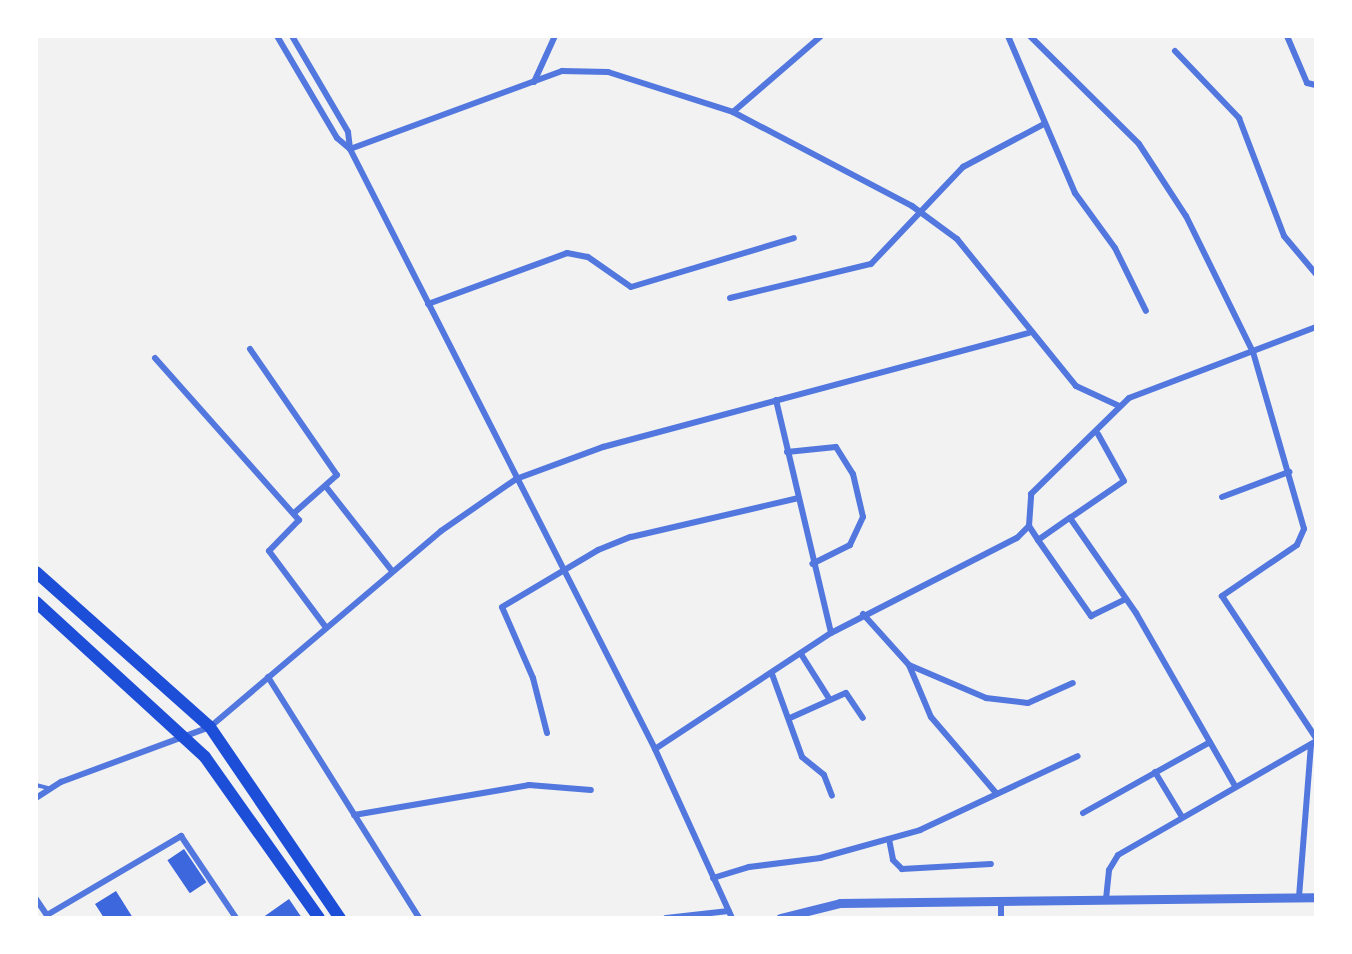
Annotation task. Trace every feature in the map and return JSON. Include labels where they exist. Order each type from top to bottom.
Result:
[{"type":"main road","points":[[36,572],[210,728],[340,918]]},
{"type":"main road","points":[[36,602],[184,738],[227,783],[319,918]]},
{"type":"street","points":[[277,36],[337,138],[350,148]]},
{"type":"street","points":[[292,36],[348,132],[350,148],[655,749],[732,918]]},
{"type":"street","points":[[534,82],[555,36]]},
{"type":"street","points":[[733,112],[821,36]]},
{"type":"street","points":[[1008,36],[1075,193],[1115,248],[1146,311]]},
{"type":"street","points":[[1030,36],[1139,144],[1190,224],[1253,352],[1304,519],[1303,537],[1222,596],[1314,741],[1299,897]]},
{"type":"street","points":[[1287,36],[1307,83],[1316,85]]},
{"type":"street","points":[[1175,51],[1239,118],[1284,236],[1316,274]]},
{"type":"street","points":[[350,148],[562,71],[608,72],[733,112],[812,149],[924,214],[991,276],[1029,333],[1085,395],[1119,406]]},
{"type":"street","points":[[730,298],[871,264],[924,214],[976,156],[1044,124]]},
{"type":"street","points":[[428,304],[567,253],[588,257],[631,287],[794,238]]},
{"type":"street","points":[[1126,599],[1091,616],[1029,526],[1031,494],[1098,434],[1119,406],[1142,392],[1316,327]]},
{"type":"street","points":[[36,798],[48,788],[210,728],[325,627],[392,572],[516,479],[603,447],[1029,333]]},
{"type":"street","points":[[250,349],[336,472],[327,488],[294,513]]},
{"type":"street","points":[[156,358],[294,513],[299,524],[269,551],[325,627]]},
{"type":"street","points":[[776,400],[812,564],[831,633]]},
{"type":"street","points":[[1038,540],[1124,481],[1098,434]]},
{"type":"street","points":[[787,452],[836,447],[853,474],[863,517],[850,545],[812,564]]},
{"type":"street","points":[[1222,497],[1289,472]]},
{"type":"street","points":[[327,488],[392,572]]},
{"type":"street","points":[[547,733],[529,666],[502,613],[509,602],[565,568],[631,537],[798,498]]},
{"type":"street","points":[[1070,518],[1126,599],[1234,786]]},
{"type":"street","points":[[655,749],[831,633],[864,614],[1017,538],[1029,526]]},
{"type":"street","points":[[864,614],[909,665],[932,717],[997,794]]},
{"type":"street","points":[[801,654],[830,700]]},
{"type":"street","points":[[909,665],[986,698],[1020,704],[1073,683]]},
{"type":"street","points":[[772,674],[790,718],[802,757],[824,775],[832,796]]},
{"type":"street","points":[[268,677],[419,918]]},
{"type":"street","points":[[790,718],[846,693],[863,718]]},
{"type":"street","points":[[1106,899],[1110,863],[1182,817],[1314,741]]},
{"type":"street","points":[[1083,813],[1210,742]]},
{"type":"street","points":[[713,878],[889,839],[997,794],[1078,756]]},
{"type":"street","points":[[1155,772],[1182,817]]},
{"type":"street","points":[[354,815],[529,785],[591,790]]},
{"type":"street","points":[[36,899],[48,917],[181,836],[236,918]]},
{"type":"street","points":[[889,839],[893,860],[902,869],[991,864]]},
{"type":"street","points":[[780,918],[840,903],[1316,897]]},
{"type":"street","points":[[1001,902],[1001,918]]},
{"type":"street","points":[[666,918],[729,911]]},
{"type":"lane","points":[[36,785],[48,788]]},
{"type":"building","points":[[184,849],[206,882],[190,893],[167,860]]},
{"type":"building","points":[[116,891],[133,918],[104,918],[95,904]]},
{"type":"building","points":[[289,899],[302,918],[262,918]]}]
